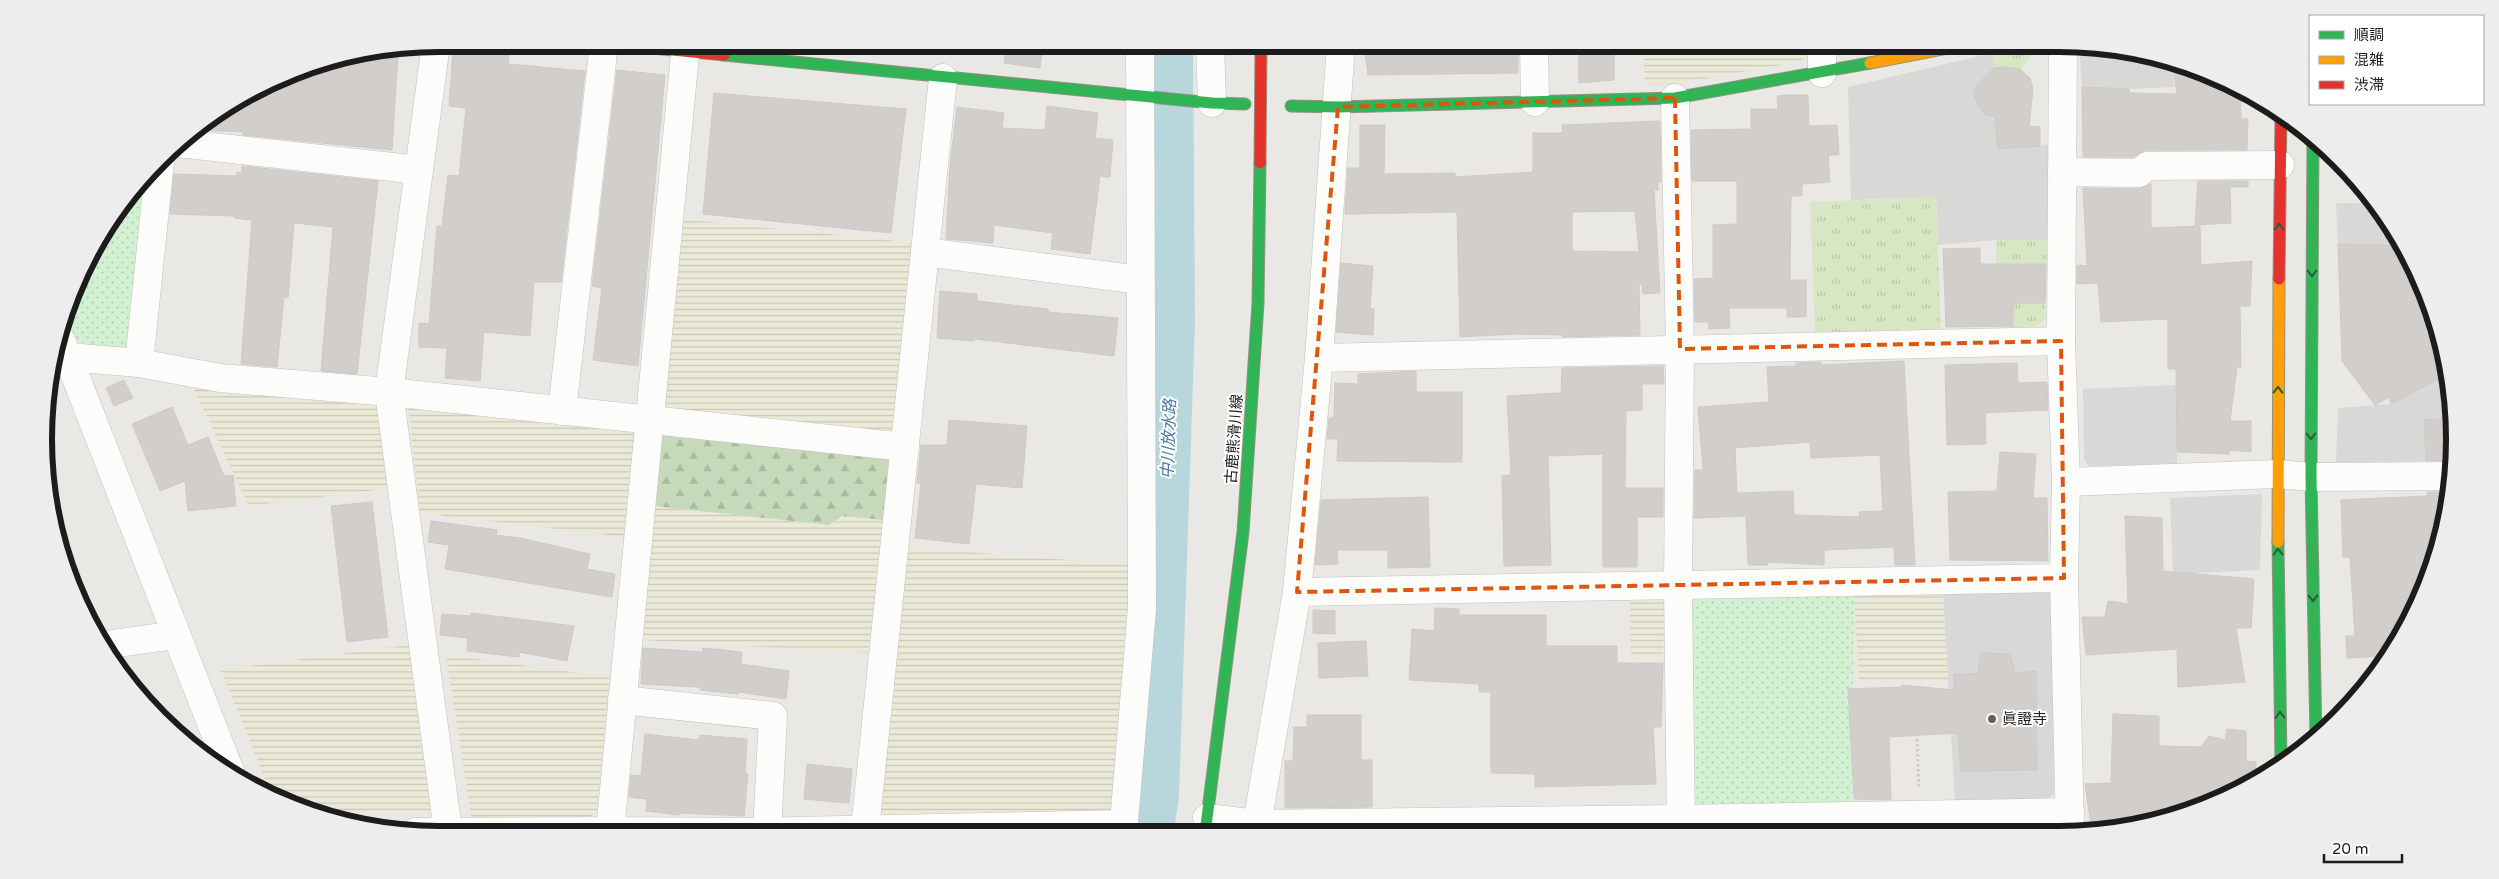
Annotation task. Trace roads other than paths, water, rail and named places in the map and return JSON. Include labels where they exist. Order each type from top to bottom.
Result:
[{"type":"street","points":[[435,52],[389,392],[447,826]]},
{"type":"street","points":[[562,412],[603,52]]},
{"type":"street","points":[[610,826],[685,52]]},
{"type":"street","points":[[727,52],[943,78],[1204,103],[1246,104]]},
{"type":"street","points":[[1124,826],[1142,608],[1140,280],[1143,96],[1140,52]]},
{"type":"street","points":[[1204,103],[1209,52]]},
{"type":"street","name":"古鹿熊滑川線","points":[[1206,826],[1244,522],[1258,303],[1261,52]]},
{"type":"street","points":[[1257,824],[1297,592],[1319,358],[1341,52]]},
{"type":"street","points":[[1534,52],[1535,102]]},
{"type":"street","points":[[1822,52],[1822,73]]},
{"type":"street","points":[[1291,106],[1338,107],[1675,98],[1822,73],[1928,52]]},
{"type":"street","points":[[1206,826],[1257,824],[1681,826],[1920,814],[2070,822],[2064,578],[2066,482],[2061,341],[2063,52]]},
{"type":"street","points":[[865,826],[943,78]]},
{"type":"street","points":[[1675,98],[1680,349],[1678,586],[1681,826]]},
{"type":"street","points":[[2281,122],[2277,474],[2281,757]]},
{"type":"street","points":[[190,144],[419,170]]},
{"type":"street","points":[[2313,147],[2311,476],[2316,729]]},
{"type":"street","points":[[2062,172],[2139,173],[2147,166],[2280,165]]},
{"type":"street","points":[[139,363],[159,174]]},
{"type":"street","points":[[925,252],[1140,280]]},
{"type":"street","points":[[1319,358],[2061,341]]},
{"type":"street","points":[[65,349],[220,378],[389,392],[562,412],[905,447]]},
{"type":"street","points":[[65,349],[226,763]]},
{"type":"street","points":[[2066,482],[2277,474],[2311,476],[2445,476]]},
{"type":"street","points":[[1297,592],[2064,578]]},
{"type":"street","points":[[111,644],[176,635]]},
{"type":"street","points":[[622,700],[773,716],[757,826]]},
{"type":"waterway","name":"中川放水路","points":[[1151,826],[1156,795],[1172,321],[1170,52]]},
{"type":"place","name":"眞證寺","points":[[1992,719]]}]
